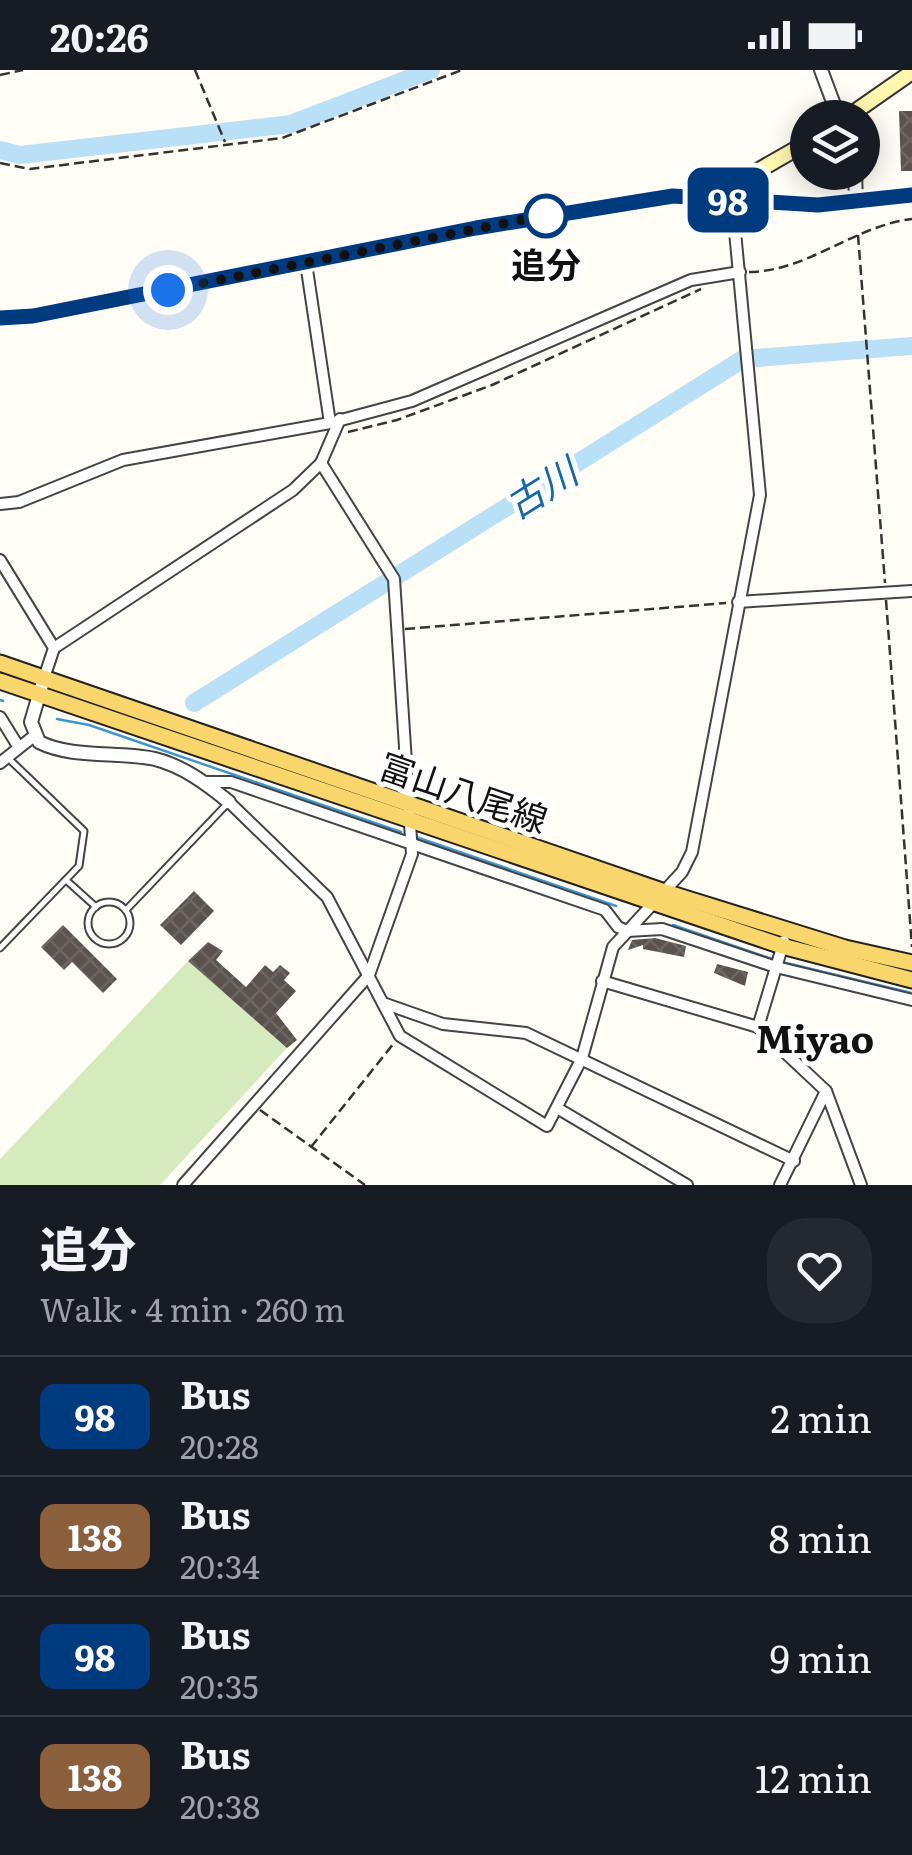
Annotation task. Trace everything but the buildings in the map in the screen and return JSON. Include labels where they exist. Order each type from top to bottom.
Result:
[{"type":"main road","points":[[870,100],[912,72]]},
{"type":"main road","points":[[732,200],[747,178],[790,153]]},
{"type":"main road","points":[[0,318],[33,316],[590,208],[673,196],[856,202],[912,195]]},
{"type":"main road","name":"富山八尾線","points":[[0,663],[411,804],[658,898]]},
{"type":"main road","name":"富山八尾線","points":[[0,681],[410,822],[912,980]]},
{"type":"main road","name":"富山八尾線","points":[[785,939],[912,962]]},
{"type":"street","points":[[821,70],[835,100]]},
{"type":"street","points":[[856,190],[856,202]]},
{"type":"street","points":[[306,264],[335,425],[321,463],[293,490],[54,648],[31,722],[34,736],[48,746],[154,759],[204,782],[326,897],[400,1036],[546,1126],[582,1058],[613,947],[658,898],[692,852],[760,495],[732,200]]},
{"type":"street","points":[[0,504],[18,502],[138,456],[335,425],[412,401],[690,280],[740,272]]},
{"type":"street","points":[[183,1185],[368,976],[411,845],[394,579],[321,463]]},
{"type":"street","points":[[0,560],[54,648]]},
{"type":"street","points":[[738,602],[912,591]]},
{"type":"street","points":[[0,717],[18,746]]},
{"type":"street","points":[[4,760],[34,736]]},
{"type":"street","points":[[204,782],[231,782],[606,910],[618,927],[627,931],[662,929],[776,967],[912,1000]]},
{"type":"street","points":[[758,1027],[785,939]]},
{"type":"street","points":[[602,981],[758,1027],[826,1091],[861,1185]]},
{"type":"street","points":[[382,1003],[443,1024],[526,1034],[794,1161]]},
{"type":"street","points":[[780,1185],[826,1091]]},
{"type":"street","points":[[557,1108],[687,1185]]},
{"type":"lane","points":[[0,948],[79,866],[84,831],[4,760]]},
{"type":"lane","points":[[126,910],[229,802]]},
{"type":"lane","points":[[66,880],[96,907]]},
{"type":"lane","points":[[108,902],[126,910],[131,924],[126,936],[106,944],[90,932],[89,918],[96,907],[108,902]]},
{"type":"path","points":[[0,76],[23,70]]},
{"type":"path","points":[[196,70],[226,145]]},
{"type":"path","points":[[0,162],[30,169],[282,138],[462,70]]},
{"type":"path","points":[[740,272],[778,272],[858,235],[912,219]]},
{"type":"path","points":[[335,425],[398,420],[492,385],[710,286]]},
{"type":"path","points":[[398,630],[738,602]]},
{"type":"path","points":[[311,1147],[400,1036]]},
{"type":"path","points":[[253,1104],[365,1185]]},
{"type":"green space","points":[[188,961],[287,1048],[160,1185],[0,1185],[0,1159]]},
{"type":"waterway","points":[[0,150],[20,155],[291,124],[431,70]]},
{"type":"waterway","name":"古川","points":[[194,703],[743,359],[912,346]]},
{"type":"waterway","points":[[57,719],[89,725],[401,832]]},
{"type":"waterway","points":[[416,837],[616,906]]},
{"type":"waterway","points":[[673,925],[775,960]]},
{"type":"waterway","points":[[782,962],[912,993]]},
{"type":"bus line","name":"98","points":[[0,318],[33,316],[476,228],[673,196],[818,205],[912,195]]},
{"type":"place","name":"追分","points":[[546,216]]},
{"type":"district","name":"Miyao","points":[[815,1036]]},
{"type":"route","points":[[168,290],[552,214],[546,216]]}]
